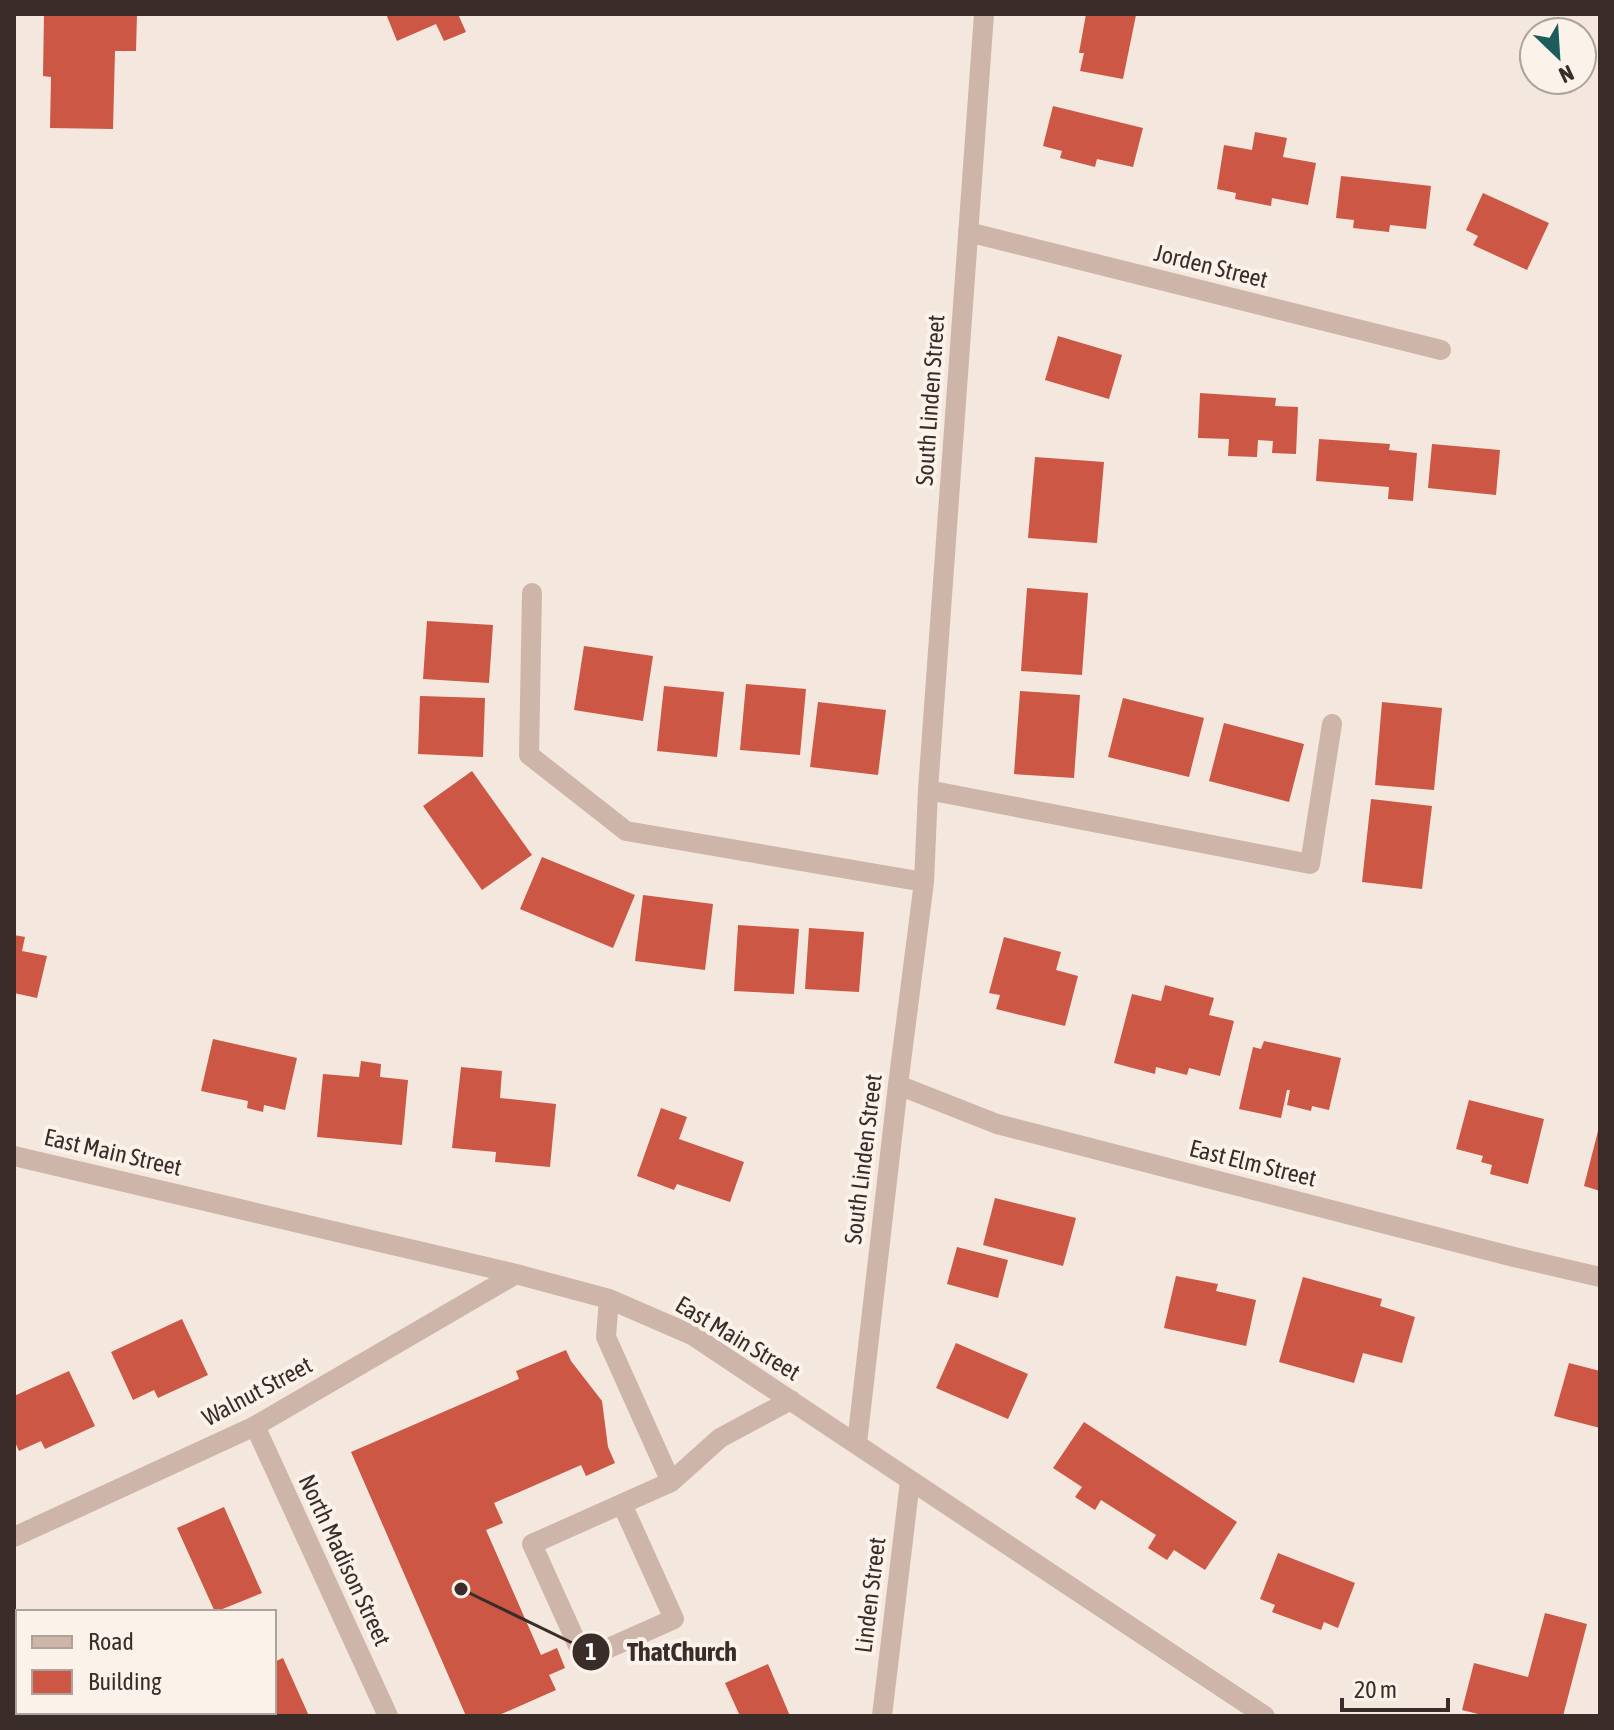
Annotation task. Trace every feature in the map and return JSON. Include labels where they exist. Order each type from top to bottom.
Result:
[{"type":"street","name":"South Linden Street","points":[[857,1443],[924,882],[984,14]]},
{"type":"street","name":"Jorden Street","points":[[968,232],[1441,350]]},
{"type":"street","points":[[532,593],[529,755],[626,831],[924,882]]},
{"type":"street","points":[[928,790],[1310,864],[1332,724]]},
{"type":"street","name":"East Elm Street","points":[[898,1085],[997,1124],[1600,1277]]},
{"type":"street","name":"East Main Street","points":[[14,1156],[516,1274],[609,1299],[692,1335],[1265,1716]]},
{"type":"street","name":"Walnut Street","points":[[14,1537],[255,1426],[516,1274]]},
{"type":"street","points":[[609,1299],[606,1337],[671,1482]]},
{"type":"street","points":[[622,1504],[674,1619],[584,1659],[532,1544],[671,1482],[720,1438],[791,1400]]},
{"type":"street","name":"North Madison Street","points":[[255,1426],[388,1716]]},
{"type":"street","name":"Linden Street","points":[[882,1716],[910,1481]]},
{"type":"building","points":[[44,14],[137,14],[136,51],[115,51],[113,129],[50,128],[51,77],[43,76]]},
{"type":"building","points":[[386,14],[458,14],[466,32],[444,41],[436,24],[397,41]]},
{"type":"building","points":[[1086,14],[1136,15],[1123,79],[1080,71],[1084,53],[1079,53]]},
{"type":"building","points":[[1053,106],[1143,128],[1133,167],[1097,159],[1095,167],[1060,158],[1062,151],[1043,146]]},
{"type":"building","points":[[1255,132],[1287,138],[1283,157],[1316,163],[1308,205],[1272,198],[1271,206],[1235,199],[1236,193],[1217,189],[1224,145],[1252,150]]},
{"type":"building","points":[[1341,176],[1431,186],[1426,229],[1390,225],[1389,232],[1353,228],[1354,220],[1336,218]]},
{"type":"building","points":[[1483,193],[1549,223],[1527,270],[1473,245],[1478,236],[1466,230]]},
{"type":"building","points":[[1058,336],[1122,355],[1109,399],[1045,380]]},
{"type":"building","points":[[1200,393],[1276,398],[1275,406],[1298,407],[1296,454],[1272,453],[1273,441],[1258,440],[1257,457],[1228,456],[1229,439],[1198,438]]},
{"type":"building","points":[[1319,439],[1390,444],[1389,450],[1417,453],[1413,501],[1388,499],[1389,487],[1316,481]]},
{"type":"building","points":[[1432,444],[1500,450],[1496,495],[1428,488]]},
{"type":"building","points":[[1035,457],[1104,462],[1097,543],[1028,538]]},
{"type":"building","points":[[1027,588],[1088,593],[1082,675],[1021,671]]},
{"type":"building","points":[[427,621],[493,625],[489,683],[423,679]]},
{"type":"building","points":[[584,646],[653,656],[643,721],[574,710]]},
{"type":"building","points":[[746,684],[806,689],[800,755],[740,750]]},
{"type":"building","points":[[664,686],[724,692],[717,757],[657,751]]},
{"type":"building","points":[[1020,691],[1080,695],[1074,778],[1014,774]]},
{"type":"building","points":[[420,696],[485,698],[483,757],[418,754]]},
{"type":"building","points":[[1123,698],[1204,718],[1189,777],[1108,757]]},
{"type":"building","points":[[818,702],[886,710],[878,775],[810,767]]},
{"type":"building","points":[[1382,702],[1442,708],[1434,790],[1375,785]]},
{"type":"building","points":[[1224,723],[1304,744],[1289,802],[1209,781]]},
{"type":"building","points":[[472,771],[532,855],[482,890],[423,806]]},
{"type":"building","points":[[1371,799],[1432,806],[1422,889],[1362,882]]},
{"type":"building","points":[[542,857],[635,895],[613,948],[520,909]]},
{"type":"building","points":[[643,895],[713,904],[705,970],[635,961]]},
{"type":"building","points":[[738,925],[799,929],[794,994],[734,991]]},
{"type":"building","points":[[809,928],[864,932],[859,992],[805,989]]},
{"type":"building","points":[[14,935],[25,937],[22,951],[47,956],[37,998],[14,993]]},
{"type":"building","points":[[1004,937],[1061,952],[1056,970],[1078,976],[1065,1026],[996,1009],[1000,995],[989,993]]},
{"type":"building","points":[[1165,985],[1214,998],[1209,1015],[1234,1021],[1220,1076],[1189,1068],[1187,1075],[1156,1067],[1155,1074],[1114,1063],[1132,994],[1161,1001]]},
{"type":"building","points":[[213,1039],[297,1058],[285,1110],[264,1105],[263,1112],[247,1108],[248,1101],[201,1091]]},
{"type":"building","points":[[1264,1041],[1341,1058],[1329,1110],[1312,1106],[1311,1111],[1287,1105],[1290,1090],[1287,1090],[1281,1118],[1239,1109],[1253,1047],[1261,1049]]},
{"type":"building","points":[[361,1061],[381,1064],[380,1077],[408,1080],[402,1145],[317,1137],[323,1074],[359,1077]]},
{"type":"building","points":[[461,1067],[502,1071],[500,1098],[556,1104],[550,1167],[495,1162],[496,1152],[452,1148]]},
{"type":"building","points":[[1469,1100],[1544,1119],[1528,1184],[1490,1174],[1492,1165],[1481,1162],[1483,1156],[1456,1149]]},
{"type":"building","points":[[661,1108],[687,1117],[679,1139],[744,1162],[730,1202],[677,1184],[674,1190],[637,1176]]},
{"type":"building","points":[[1600,1127],[1600,1191],[1584,1186]]},
{"type":"building","points":[[995,1198],[1076,1218],[1063,1266],[983,1245]]},
{"type":"building","points":[[957,1247],[1008,1260],[998,1298],[947,1284]]},
{"type":"building","points":[[1176,1276],[1218,1284],[1216,1291],[1256,1300],[1246,1346],[1164,1328]]},
{"type":"building","points":[[1303,1277],[1382,1299],[1380,1306],[1415,1317],[1402,1363],[1363,1353],[1354,1383],[1279,1362]]},
{"type":"building","points":[[182,1319],[208,1375],[158,1398],[154,1390],[133,1400],[111,1352]]},
{"type":"building","points":[[956,1343],[1028,1374],[1008,1419],[936,1388]]},
{"type":"building","points":[[566,1350],[602,1401],[608,1447],[615,1463],[586,1476],[581,1465],[494,1503],[503,1523],[486,1530],[541,1655],[557,1648],[565,1668],[549,1675],[556,1690],[497,1716],[466,1716],[351,1452],[519,1379],[516,1371]]},
{"type":"building","points":[[1569,1363],[1600,1371],[1600,1428],[1554,1416]]},
{"type":"building","points":[[69,1371],[95,1426],[45,1449],[41,1441],[19,1451],[14,1440],[14,1396]]},
{"type":"building","points":[[1084,1422],[1237,1522],[1205,1570],[1174,1550],[1167,1560],[1148,1548],[1156,1535],[1101,1500],[1095,1510],[1075,1497],[1082,1487],[1053,1468]]},
{"type":"building","points":[[224,1507],[262,1593],[214,1610],[177,1528]]},
{"type":"building","points":[[1278,1553],[1355,1583],[1338,1628],[1324,1622],[1321,1630],[1272,1612],[1275,1605],[1260,1599]]},
{"type":"building","points":[[1545,1613],[1587,1624],[1563,1716],[1486,1716],[1462,1710],[1474,1663],[1528,1677]]},
{"type":"building","points":[[16,1628],[14,1687],[14,1629]]},
{"type":"building","points":[[283,1658],[309,1716],[225,1716],[276,1714],[276,1661]]},
{"type":"building","points":[[768,1664],[790,1716],[740,1716],[725,1683]]},
{"type":"place","name":"ThatChurch","points":[[461,1589]]}]
